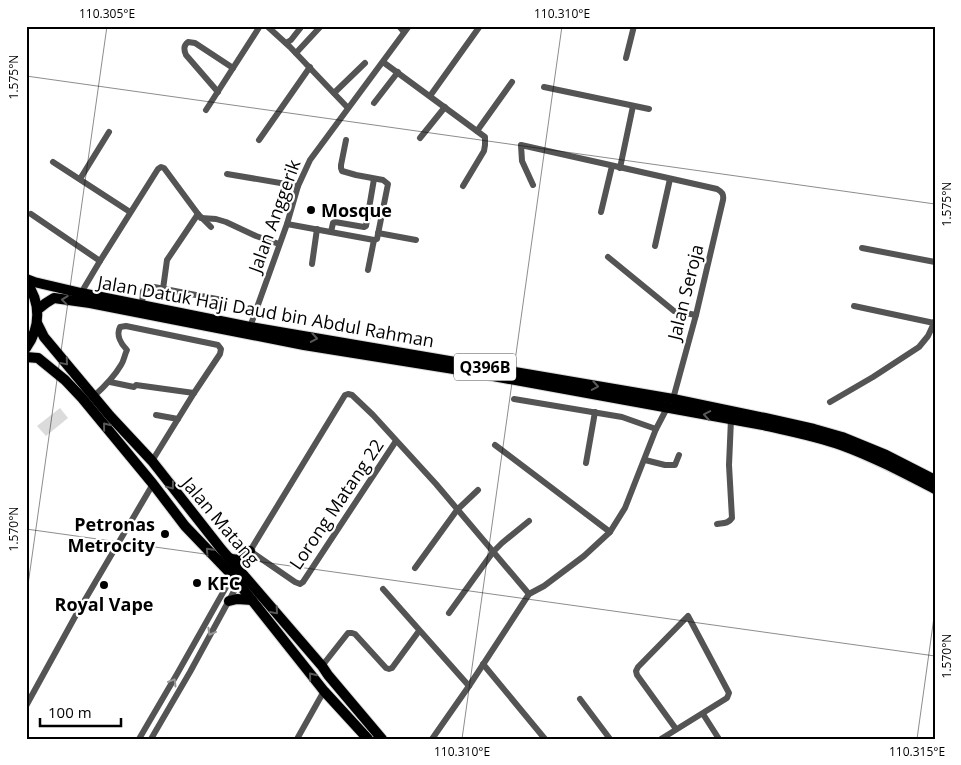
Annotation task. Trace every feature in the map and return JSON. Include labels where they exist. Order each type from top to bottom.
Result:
[{"type":"main road","name":"Jalan Datuk Haji Daud bin Abdul Rahman","points":[[26,280],[250,327],[670,403],[731,420],[812,436],[840,444],[881,461],[935,489]]},
{"type":"main road","points":[[26,280],[33,293],[37,310],[37,323],[34,334],[26,348]]},
{"type":"main road","name":"Jalan Datuk Haji Daud bin Abdul Rahman","points":[[37,310],[54,298],[90,303],[304,345],[775,420],[842,437],[886,454],[935,480]]},
{"type":"main road","name":"Jalan Matang","points":[[37,323],[44,337],[110,416],[152,461],[229,558],[252,600],[324,691],[368,739]]},
{"type":"main road","name":"Jalan Matang","points":[[26,357],[38,358],[65,380],[105,424],[186,526],[238,574],[322,666],[382,739]]},
{"type":"main road","points":[[229,558],[240,560],[250,551]]},
{"type":"main road","points":[[229,601],[237,599],[252,600]]},
{"type":"street","points":[[206,110],[260,26]]},
{"type":"street","points":[[267,26],[310,67],[347,107]]},
{"type":"street","points":[[286,43],[291,40],[302,26]]},
{"type":"street","points":[[296,53],[320,26]]},
{"type":"street","points":[[399,26],[406,29]]},
{"type":"street","points":[[430,96],[480,26]]},
{"type":"street","points":[[626,58],[634,26]]},
{"type":"street","name":"Jalan Anggerik","points":[[250,327],[298,186],[310,160],[406,29]]},
{"type":"street","points":[[218,92],[186,55],[185,45],[188,42],[194,43],[233,68]]},
{"type":"street","points":[[383,62],[485,137],[486,145],[484,151],[462,186]]},
{"type":"street","points":[[334,93],[365,63]]},
{"type":"street","points":[[259,140],[310,67]]},
{"type":"street","points":[[374,103],[398,72]]},
{"type":"street","points":[[477,131],[512,82]]},
{"type":"street","points":[[544,87],[649,110]]},
{"type":"street","points":[[620,168],[633,106]]},
{"type":"street","points":[[420,138],[444,107]]},
{"type":"street","points":[[80,179],[109,132]]},
{"type":"street","points":[[346,140],[341,165],[342,171],[383,180],[388,184],[377,239],[374,240],[368,270]]},
{"type":"street","points":[[532,185],[522,161],[521,146],[670,179],[654,246]]},
{"type":"street","points":[[53,162],[130,212]]},
{"type":"street","points":[[601,212],[612,166]]},
{"type":"street","points":[[81,293],[130,212],[161,167],[164,168],[211,228]]},
{"type":"street","points":[[227,174],[298,186]]},
{"type":"street","points":[[331,232],[335,222],[366,226],[374,179]]},
{"type":"street","name":"Jalan Seroja","points":[[529,594],[544,586],[584,556],[610,532],[625,508],[656,430],[670,403],[696,315],[724,196],[717,189],[670,179]]},
{"type":"street","points":[[31,214],[100,261]]},
{"type":"street","points":[[200,216],[226,222],[279,244]]},
{"type":"street","points":[[163,289],[168,260],[200,216]]},
{"type":"street","points":[[286,224],[374,240]]},
{"type":"street","points":[[312,264],[318,229]]},
{"type":"street","points":[[378,233],[416,240]]},
{"type":"street","points":[[862,248],[935,262]]},
{"type":"street","points":[[608,258],[674,310],[696,315]]},
{"type":"street","points":[[142,305],[144,289],[154,288],[222,300]]},
{"type":"street","points":[[830,402],[919,347],[928,336],[934,322],[854,306]]},
{"type":"street","points":[[94,396],[110,382],[123,363],[123,356],[127,350],[118,336],[120,327],[126,326],[218,345],[221,349],[220,354],[152,461]]},
{"type":"street","points":[[110,382],[134,387],[136,385],[194,393]]},
{"type":"street","points":[[139,739],[250,551],[345,395],[348,394],[352,395],[373,414],[436,484],[529,594],[432,739]]},
{"type":"street","points":[[514,399],[622,417],[656,430]]},
{"type":"street","points":[[586,463],[595,412]]},
{"type":"street","points":[[156,415],[178,419]]},
{"type":"street","points":[[717,524],[730,522],[732,518],[729,465],[731,420]]},
{"type":"street","name":"Lorong Matang 22","points":[[250,551],[295,582],[300,584],[303,582],[396,441]]},
{"type":"street","points":[[495,445],[610,532]]},
{"type":"street","points":[[645,460],[665,465],[675,465],[679,456]]},
{"type":"street","points":[[26,706],[76,615],[153,484]]},
{"type":"street","points":[[415,568],[457,510],[478,490]]},
{"type":"street","points":[[449,613],[493,552],[529,521]]},
{"type":"street","points":[[151,739],[229,601],[238,574]]},
{"type":"street","points":[[382,589],[469,686]]},
{"type":"street","points":[[661,739],[728,698],[728,689],[688,616],[636,671],[676,729]]},
{"type":"street","points":[[322,666],[348,633],[352,632],[386,668],[392,668],[419,631]]},
{"type":"street","points":[[192,647],[201,652]]},
{"type":"street","points":[[483,664],[545,739]]},
{"type":"street","points":[[297,739],[324,691]]},
{"type":"street","points":[[580,698],[610,739]]},
{"type":"street","points":[[702,714],[719,739]]},
{"type":"shaded area","points":[[60,408],[68,418],[46,436],[37,426]]},
{"type":"place","name":"Mosque","points":[[311,210]]},
{"type":"place","name":"Petronas Metrocity","points":[[165,534]]},
{"type":"place","name":"KFC","points":[[197,583]]},
{"type":"place","name":"Royal Vape","points":[[104,585]]}]
